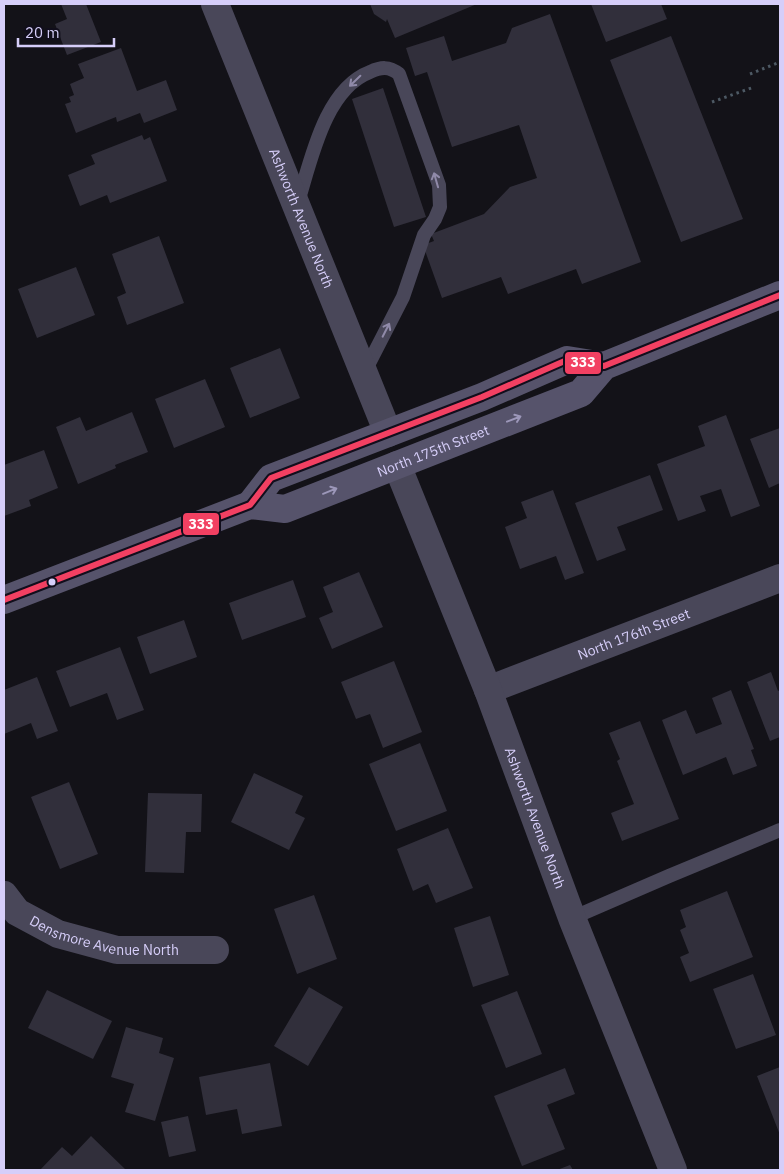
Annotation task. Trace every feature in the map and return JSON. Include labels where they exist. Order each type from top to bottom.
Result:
[{"type":"main road","name":"North 175th Street","points":[[4,600],[250,505],[285,509],[398,465],[581,393],[604,366],[780,295]]},
{"type":"main road","points":[[250,505],[271,478],[482,397],[567,360],[604,366]]},
{"type":"street","name":"Ashworth Avenue North","points":[[215,4],[388,433]]},
{"type":"street","name":"Ashworth Avenue North","points":[[398,465],[488,690],[572,918],[673,1170]]},
{"type":"street","name":"North 176th Street","points":[[488,690],[780,578]]},
{"type":"street","name":"Densmore Avenue North","points":[[4,896],[17,912],[58,934],[117,950],[215,950]]},
{"type":"lane","points":[[297,205],[325,120],[340,96],[360,76],[380,68],[392,69],[398,74],[439,185],[440,207],[436,219],[424,235],[403,297],[364,373]]},
{"type":"lane","points":[[572,918],[780,830]]},
{"type":"path","points":[[750,74],[780,62]]},
{"type":"path","points":[[712,102],[754,87]]},
{"type":"building","points":[[61,4],[86,4],[101,42],[67,55],[55,24],[67,19]]},
{"type":"building","points":[[370,4],[477,4],[395,38],[387,19],[386,22],[374,14]]},
{"type":"building","points":[[591,4],[661,4],[667,19],[606,42]]},
{"type":"building","points":[[550,14],[641,262],[582,284],[576,269],[508,294],[501,277],[442,298],[423,245],[434,241],[431,234],[484,214],[510,187],[537,178],[519,125],[452,147],[427,72],[415,76],[406,48],[444,36],[452,61],[506,43],[512,28]]},
{"type":"building","points":[[671,36],[743,219],[681,242],[610,60]]},
{"type":"building","points":[[121,48],[137,91],[166,80],[177,110],[144,123],[140,113],[117,122],[116,117],[76,133],[65,104],[71,102],[69,97],[74,95],[70,84],[84,78],[78,64]]},
{"type":"building","points":[[383,88],[426,217],[394,227],[352,99]]},
{"type":"building","points":[[142,135],[144,140],[150,137],[167,181],[110,203],[107,195],[80,206],[68,175],[95,164],[91,155]]},
{"type":"building","points":[[159,236],[184,303],[127,325],[117,297],[126,293],[112,254]]},
{"type":"building","points":[[76,267],[95,315],[37,338],[18,289]]},
{"type":"building","points":[[280,348],[300,398],[250,418],[230,368]]},
{"type":"building","points":[[205,379],[225,427],[174,448],[155,399]]},
{"type":"building","points":[[132,412],[148,452],[115,465],[116,468],[78,484],[56,427],[80,417],[86,431]]},
{"type":"building","points":[[726,415],[760,506],[731,517],[721,489],[700,496],[706,511],[678,521],[657,464],[705,446],[698,426]]},
{"type":"building","points":[[780,428],[780,483],[769,488],[750,439]]},
{"type":"building","points":[[44,450],[58,488],[29,500],[31,506],[4,516],[4,465]]},
{"type":"building","points":[[650,475],[663,510],[617,527],[626,550],[597,561],[575,503]]},
{"type":"building","points":[[553,490],[584,573],[565,580],[556,556],[520,569],[505,527],[527,518],[521,502]]},
{"type":"building","points":[[359,572],[383,627],[332,649],[319,618],[333,612],[323,587]]},
{"type":"building","points":[[293,580],[306,617],[242,640],[229,603]]},
{"type":"building","points":[[184,620],[197,657],[150,674],[137,637]]},
{"type":"building","points":[[120,647],[144,710],[117,720],[107,693],[70,707],[56,671]]},
{"type":"building","points":[[394,661],[422,732],[383,748],[370,714],[356,719],[341,682]]},
{"type":"building","points":[[771,672],[778,691],[780,690],[780,737],[770,741],[747,682]]},
{"type":"building","points":[[37,677],[58,731],[37,739],[31,723],[4,734],[4,690]]},
{"type":"building","points":[[731,690],[754,749],[751,750],[757,766],[733,775],[726,757],[683,775],[662,720],[686,710],[696,734],[722,724],[712,698]]},
{"type":"building","points":[[640,721],[679,819],[622,841],[611,813],[634,804],[617,761],[620,759],[609,733]]},
{"type":"building","points":[[420,743],[447,811],[396,831],[369,764]]},
{"type":"building","points":[[254,773],[303,796],[295,813],[305,818],[289,850],[231,822]]},
{"type":"building","points":[[69,782],[98,854],[60,869],[31,797]]},
{"type":"building","points":[[148,793],[202,794],[201,832],[186,832],[184,873],[145,872]]},
{"type":"building","points":[[448,828],[473,888],[436,903],[428,884],[413,891],[397,849]]},
{"type":"building","points":[[727,891],[753,957],[690,982],[680,957],[689,953],[680,930],[686,927],[680,910]]},
{"type":"building","points":[[314,895],[337,959],[297,974],[274,909]]},
{"type":"building","points":[[490,916],[509,975],[473,987],[454,928]]},
{"type":"building","points":[[753,974],[776,1035],[736,1049],[713,989]]},
{"type":"building","points":[[309,987],[343,1007],[308,1066],[274,1046]]},
{"type":"building","points":[[47,990],[112,1021],[93,1059],[28,1028]]},
{"type":"building","points":[[517,991],[542,1054],[506,1068],[481,1005]]},
{"type":"building","points":[[126,1027],[163,1038],[159,1053],[174,1058],[155,1121],[125,1112],[134,1084],[111,1077]]},
{"type":"building","points":[[270,1063],[282,1126],[242,1134],[237,1109],[206,1115],[199,1077]]},
{"type":"building","points":[[780,1067],[780,1135],[757,1076]]},
{"type":"building","points":[[565,1068],[575,1094],[547,1105],[565,1149],[522,1166],[494,1096]]},
{"type":"building","points":[[188,1116],[196,1151],[169,1157],[161,1122]]},
{"type":"building","points":[[91,1136],[124,1170],[40,1170],[62,1147],[72,1156]]},
{"type":"building","points":[[570,1165],[573,1170],[557,1170]]},
{"type":"transit line","name":"333","points":[[4,600],[250,505],[271,478],[482,397],[567,360],[604,366],[780,295]]}]
